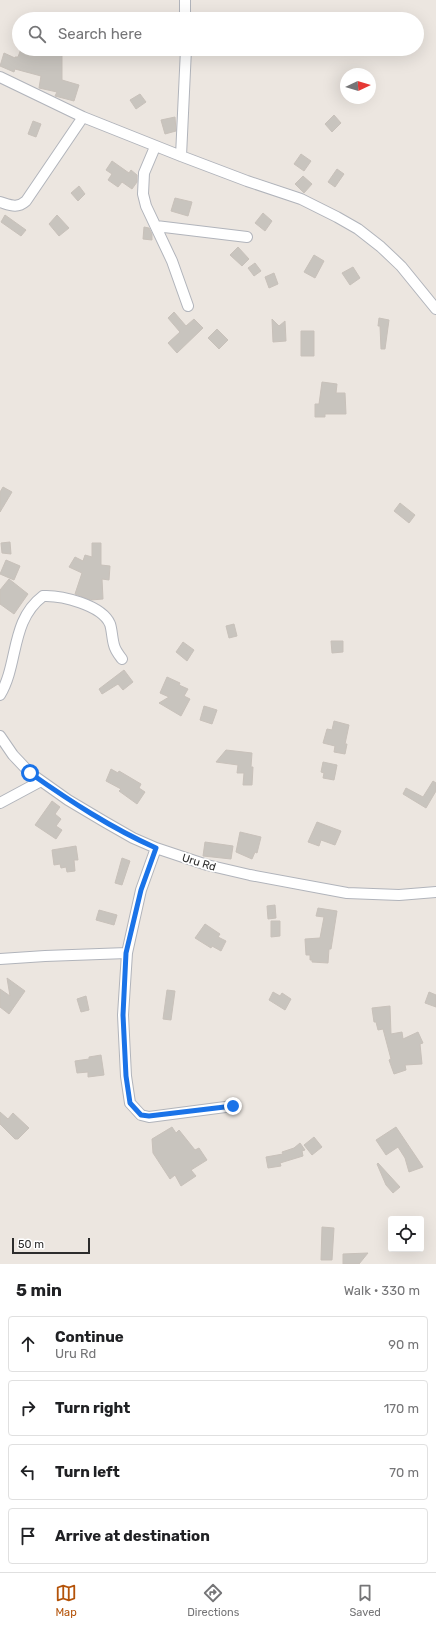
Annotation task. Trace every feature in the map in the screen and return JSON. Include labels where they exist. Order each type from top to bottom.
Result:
[{"type":"street","points":[[185,0],[185,12]]},
{"type":"street","points":[[181,156],[186,56]]},
{"type":"street","points":[[0,77],[83,117],[155,147],[301,199],[347,223],[381,247],[401,266],[436,309]]},
{"type":"street","points":[[0,202],[16,206],[21,205],[26,201],[83,117]]},
{"type":"street","points":[[155,147],[144,173],[143,181],[146,206],[172,261],[188,306]]},
{"type":"street","points":[[156,226],[247,237]]},
{"type":"street","points":[[0,695],[7,679],[16,639],[24,618],[34,603],[43,596],[64,597],[91,606],[103,615],[110,623],[114,647],[122,659]]},
{"type":"street","name":"Uru Rd","points":[[0,736],[13,754],[30,773],[40,781],[105,822],[133,838],[156,848],[207,865],[258,877],[347,893],[399,896],[436,892]]},
{"type":"street","points":[[0,803],[40,781]]},
{"type":"street","points":[[156,848],[141,890],[126,953],[123,1015],[126,1076],[130,1103],[141,1115],[149,1116],[233,1106]]},
{"type":"street","points":[[0,959],[126,953]]},
{"type":"building","points":[[4,53],[15,58],[62,56],[62,80],[79,85],[74,101],[55,96],[57,92],[39,88],[41,76],[15,69],[14,72],[0,66]]},
{"type":"building","points":[[140,94],[146,102],[136,109],[130,100]]},
{"type":"building","points":[[334,115],[341,123],[332,132],[325,124]]},
{"type":"building","points":[[175,117],[176,131],[165,134],[161,120]]},
{"type":"building","points":[[33,121],[41,124],[36,137],[28,134]]},
{"type":"building","points":[[301,154],[311,161],[304,171],[294,164]]},
{"type":"building","points":[[112,161],[129,173],[131,170],[137,175],[137,182],[132,189],[122,182],[118,187],[108,180],[112,174],[106,170]]},
{"type":"building","points":[[337,169],[344,174],[335,187],[328,182]]},
{"type":"building","points":[[303,176],[312,184],[304,193],[295,184]]},
{"type":"building","points":[[79,186],[85,194],[78,201],[71,193]]},
{"type":"building","points":[[175,198],[192,202],[188,216],[171,211]]},
{"type":"building","points":[[263,213],[272,221],[265,231],[255,223]]},
{"type":"building","points":[[5,215],[26,230],[21,236],[1,222]]},
{"type":"building","points":[[57,215],[69,228],[59,236],[49,224]]},
{"type":"building","points":[[144,227],[149,228],[152,234],[152,240],[143,239]]},
{"type":"building","points":[[238,247],[249,259],[242,266],[230,255]]},
{"type":"building","points":[[314,255],[324,261],[315,278],[304,272]]},
{"type":"building","points":[[255,263],[261,271],[254,276],[248,268]]},
{"type":"building","points":[[353,267],[360,278],[350,285],[342,273]]},
{"type":"building","points":[[274,273],[278,284],[269,288],[265,277]]},
{"type":"building","points":[[174,312],[186,326],[194,319],[203,328],[177,353],[168,343],[180,332],[168,318]]},
{"type":"building","points":[[379,318],[389,320],[385,349],[381,349],[380,326],[378,326]]},
{"type":"building","points":[[272,319],[279,326],[285,321],[286,341],[273,342]]},
{"type":"building","points":[[217,329],[228,340],[219,349],[208,338]]},
{"type":"building","points":[[301,331],[314,331],[314,356],[301,356]]},
{"type":"building","points":[[322,382],[337,384],[336,393],[345,393],[346,414],[325,414],[325,417],[315,417],[315,404],[319,404]]},
{"type":"building","points":[[3,487],[12,492],[0,512],[0,492]]},
{"type":"building","points":[[400,503],[415,515],[409,523],[394,511]]},
{"type":"building","points":[[10,542],[11,554],[2,553],[1,543]]},
{"type":"building","points":[[92,543],[101,543],[101,565],[110,566],[109,580],[102,579],[103,599],[91,600],[75,594],[82,573],[69,567],[75,557],[83,561],[85,555],[92,557]]},
{"type":"building","points":[[6,560],[20,566],[14,580],[0,574]]},
{"type":"building","points":[[9,579],[28,594],[14,614],[0,604],[0,590]]},
{"type":"building","points":[[234,624],[237,636],[229,638],[226,626]]},
{"type":"building","points":[[331,641],[343,641],[343,652],[332,653]]},
{"type":"building","points":[[183,642],[194,650],[187,661],[176,652]]},
{"type":"building","points":[[124,670],[133,682],[123,690],[118,684],[102,694],[99,689]]},
{"type":"building","points":[[167,677],[180,683],[179,685],[188,689],[184,696],[190,699],[181,716],[159,703],[169,697],[160,693]]},
{"type":"building","points":[[204,706],[217,710],[212,724],[200,720]]},
{"type":"building","points":[[334,721],[349,725],[345,744],[347,744],[345,754],[334,752],[335,746],[323,743],[327,729],[332,730]]},
{"type":"building","points":[[226,750],[252,753],[252,785],[243,785],[244,773],[237,773],[238,765],[216,762]]},
{"type":"building","points":[[323,762],[337,765],[334,780],[323,778],[324,773],[321,772]]},
{"type":"building","points":[[111,769],[118,773],[119,771],[141,784],[139,788],[145,792],[137,804],[119,791],[121,789],[106,781]]},
{"type":"building","points":[[433,781],[436,783],[436,791],[426,808],[403,794],[406,788],[423,797]]},
{"type":"building","points":[[52,801],[60,807],[55,814],[61,819],[56,826],[62,830],[56,839],[35,825]]},
{"type":"building","points":[[317,822],[341,831],[335,845],[321,840],[319,846],[308,842]]},
{"type":"building","points":[[240,832],[261,837],[257,853],[255,852],[252,859],[236,852]]},
{"type":"building","points":[[205,842],[233,846],[231,859],[203,856]]},
{"type":"building","points":[[76,846],[78,860],[74,860],[75,871],[67,872],[66,867],[61,868],[60,864],[54,865],[52,850]]},
{"type":"building","points":[[122,858],[130,861],[122,885],[115,883]]},
{"type":"building","points":[[275,905],[276,918],[268,919],[267,906]]},
{"type":"building","points":[[318,908],[337,911],[331,949],[329,949],[328,963],[312,962],[312,960],[310,960],[310,955],[306,955],[305,939],[320,938],[324,917],[316,916]]},
{"type":"building","points":[[99,910],[117,915],[114,925],[96,920]]},
{"type":"building","points":[[271,921],[280,921],[280,936],[271,937]]},
{"type":"building","points":[[205,924],[220,934],[218,937],[226,941],[221,951],[212,946],[211,948],[195,938]]},
{"type":"building","points":[[7,978],[25,991],[9,1014],[0,1007],[0,989],[10,996]]},
{"type":"building","points":[[167,990],[175,991],[171,1020],[163,1019]]},
{"type":"building","points":[[273,992],[280,996],[282,993],[291,999],[285,1010],[269,1000]]},
{"type":"building","points":[[429,992],[436,995],[436,1007],[425,1003]]},
{"type":"building","points":[[86,996],[89,1010],[81,1012],[77,999]]},
{"type":"building","points":[[390,1006],[391,1034],[402,1032],[403,1039],[418,1032],[423,1043],[420,1044],[422,1064],[405,1065],[406,1070],[394,1074],[389,1060],[391,1059],[383,1029],[378,1030],[376,1022],[374,1022],[372,1008]]},
{"type":"building","points":[[101,1055],[104,1075],[88,1077],[88,1072],[77,1073],[75,1061]]},
{"type":"building","points":[[0,1112],[8,1119],[13,1113],[29,1128],[18,1139],[15,1139],[0,1124]]},
{"type":"building","points":[[172,1127],[176,1133],[179,1130],[195,1150],[199,1148],[207,1160],[191,1170],[196,1176],[181,1186],[175,1175],[170,1179],[153,1153],[152,1139]]},
{"type":"building","points":[[396,1127],[423,1167],[409,1172],[405,1158],[398,1147],[386,1155],[376,1140]]},
{"type":"building","points":[[314,1137],[322,1147],[312,1155],[304,1145]]},
{"type":"building","points":[[300,1143],[305,1150],[302,1151],[303,1156],[280,1163],[281,1166],[268,1168],[266,1157],[283,1154],[282,1152],[294,1148]]},
{"type":"building","points":[[378,1163],[400,1187],[393,1193],[386,1185],[377,1164]]},
{"type":"building","points":[[322,1227],[334,1228],[332,1260],[321,1260]]},
{"type":"building","points":[[368,1253],[359,1264],[343,1264],[343,1254]]},
{"type":"route","points":[[30,773],[68,800],[133,838],[156,848],[141,890],[126,953],[123,1015],[126,1076],[130,1103],[134,1110],[141,1115],[149,1116],[233,1106]]}]
